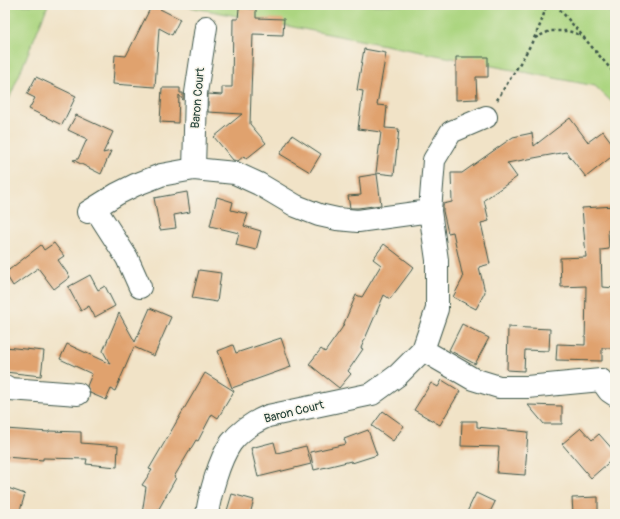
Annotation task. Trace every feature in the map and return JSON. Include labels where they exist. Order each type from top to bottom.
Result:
[{"type":"street","name":"Baron Court","points":[[194,169],[196,93],[206,27]]},
{"type":"street","name":"Baron Court","points":[[207,514],[218,471],[231,444],[254,422],[268,416],[372,394],[398,375],[423,350],[437,309],[437,260],[430,210],[434,160],[451,132],[486,117]]},
{"type":"street","points":[[140,287],[127,258],[91,210],[135,185],[160,175],[194,169],[235,173],[259,184],[296,206],[319,215],[337,219],[358,221],[430,210]]},
{"type":"street","points":[[423,350],[473,379],[499,387],[527,387],[601,380],[609,392],[615,395]]},
{"type":"street","points":[[7,394],[78,394]]},
{"type":"path","points":[[486,117],[534,38],[544,19],[546,5]]},
{"type":"path","points":[[556,5],[615,74]]},
{"type":"path","points":[[534,38],[550,31],[568,31],[582,35]]},
{"type":"green space","points":[[5,5],[48,5],[5,109]]},
{"type":"green space","points":[[180,5],[603,5],[615,19],[615,105],[595,86]]},
{"type":"building","points":[[152,5],[160,5],[160,9],[180,19],[172,35],[159,28],[155,87],[113,84],[115,55],[126,56]]},
{"type":"building","points":[[239,8],[256,9],[256,18],[284,19],[283,35],[253,34],[250,124],[266,143],[246,159],[244,156],[238,161],[233,160],[214,137],[242,114],[208,112],[208,94],[222,95],[222,87],[232,87],[233,19],[238,19]]},
{"type":"building","points":[[364,49],[386,53],[377,105],[387,106],[385,128],[399,129],[394,175],[376,173],[381,132],[358,129],[363,91],[357,90]]},
{"type":"building","points":[[456,57],[488,57],[488,77],[476,77],[477,99],[456,100]]},
{"type":"building","points":[[36,77],[76,96],[62,125],[29,109],[35,98],[27,94]]},
{"type":"building","points":[[162,88],[180,88],[180,93],[183,93],[183,100],[179,95],[178,123],[160,122]]},
{"type":"building","points":[[76,115],[113,132],[103,153],[111,151],[101,174],[73,160],[78,159],[87,139],[68,130]]},
{"type":"building","points":[[570,118],[588,142],[603,131],[615,147],[615,154],[586,177],[566,152],[507,163],[517,177],[484,200],[489,221],[481,223],[490,264],[479,267],[485,292],[476,309],[453,297],[463,278],[453,232],[448,233],[443,211],[443,204],[452,202],[451,173],[462,173],[513,137],[532,133],[534,146]]},
{"type":"building","points":[[292,135],[321,154],[310,172],[280,154]]},
{"type":"building","points":[[377,174],[381,205],[350,208],[348,196],[361,195],[359,177]]},
{"type":"building","points":[[187,192],[190,212],[174,215],[176,228],[160,230],[154,198]]},
{"type":"building","points":[[217,197],[233,202],[231,210],[248,214],[244,226],[261,231],[256,250],[236,245],[239,233],[210,226]]},
{"type":"building","points":[[615,206],[615,229],[608,230],[609,249],[601,250],[602,287],[615,288],[614,348],[602,348],[602,361],[556,360],[557,344],[585,345],[586,286],[561,287],[560,258],[586,257],[582,208]]},
{"type":"building","points":[[54,243],[64,256],[58,260],[70,277],[54,289],[38,268],[13,286],[5,273],[41,245],[44,250]]},
{"type":"building","points":[[384,244],[414,267],[390,299],[384,295],[361,348],[363,349],[348,371],[351,374],[339,388],[309,364],[321,349],[325,352],[342,328],[356,295],[362,297],[381,265],[373,259]]},
{"type":"building","points":[[199,270],[221,273],[217,302],[192,298]]},
{"type":"building","points":[[90,275],[98,290],[105,286],[115,306],[95,317],[89,306],[81,311],[68,287]]},
{"type":"building","points":[[150,308],[171,317],[154,356],[134,347],[115,391],[111,389],[106,400],[90,393],[87,386],[92,374],[60,359],[67,344],[110,364],[103,351],[119,313],[135,342]]},
{"type":"building","points":[[462,324],[489,338],[475,364],[449,350]]},
{"type":"building","points":[[508,327],[550,329],[549,351],[525,350],[524,371],[507,370]]},
{"type":"building","points":[[281,338],[291,367],[232,388],[218,351],[233,345],[236,353]]},
{"type":"building","points":[[5,347],[44,351],[41,376],[5,372]]},
{"type":"building","points":[[205,373],[234,391],[218,418],[212,414],[198,441],[196,440],[174,477],[176,478],[156,514],[142,514],[146,487],[142,485],[152,470],[149,469]]},
{"type":"building","points":[[442,380],[460,391],[440,425],[414,410],[431,383],[438,387]]},
{"type":"building","points":[[528,405],[562,406],[562,424],[544,424]]},
{"type":"building","points":[[383,411],[404,426],[393,441],[372,426]]},
{"type":"building","points":[[462,421],[477,421],[477,427],[528,432],[525,475],[497,473],[499,447],[461,446]]},
{"type":"building","points":[[581,428],[592,440],[599,434],[615,452],[615,457],[591,478],[562,444]]},
{"type":"building","points":[[5,429],[49,432],[81,432],[81,443],[118,446],[117,467],[86,464],[87,459],[43,458],[43,460],[5,457]]},
{"type":"building","points":[[368,430],[377,455],[352,463],[351,461],[314,470],[310,452],[346,444],[344,439]]},
{"type":"building","points":[[274,442],[277,453],[306,446],[311,464],[258,477],[251,448]]},
{"type":"building","points":[[5,487],[25,494],[19,514],[5,514]]},
{"type":"building","points":[[476,493],[495,502],[489,514],[466,514]]},
{"type":"building","points":[[232,494],[254,500],[250,514],[226,514]]},
{"type":"building","points":[[598,497],[598,514],[573,514],[572,498]]}]
